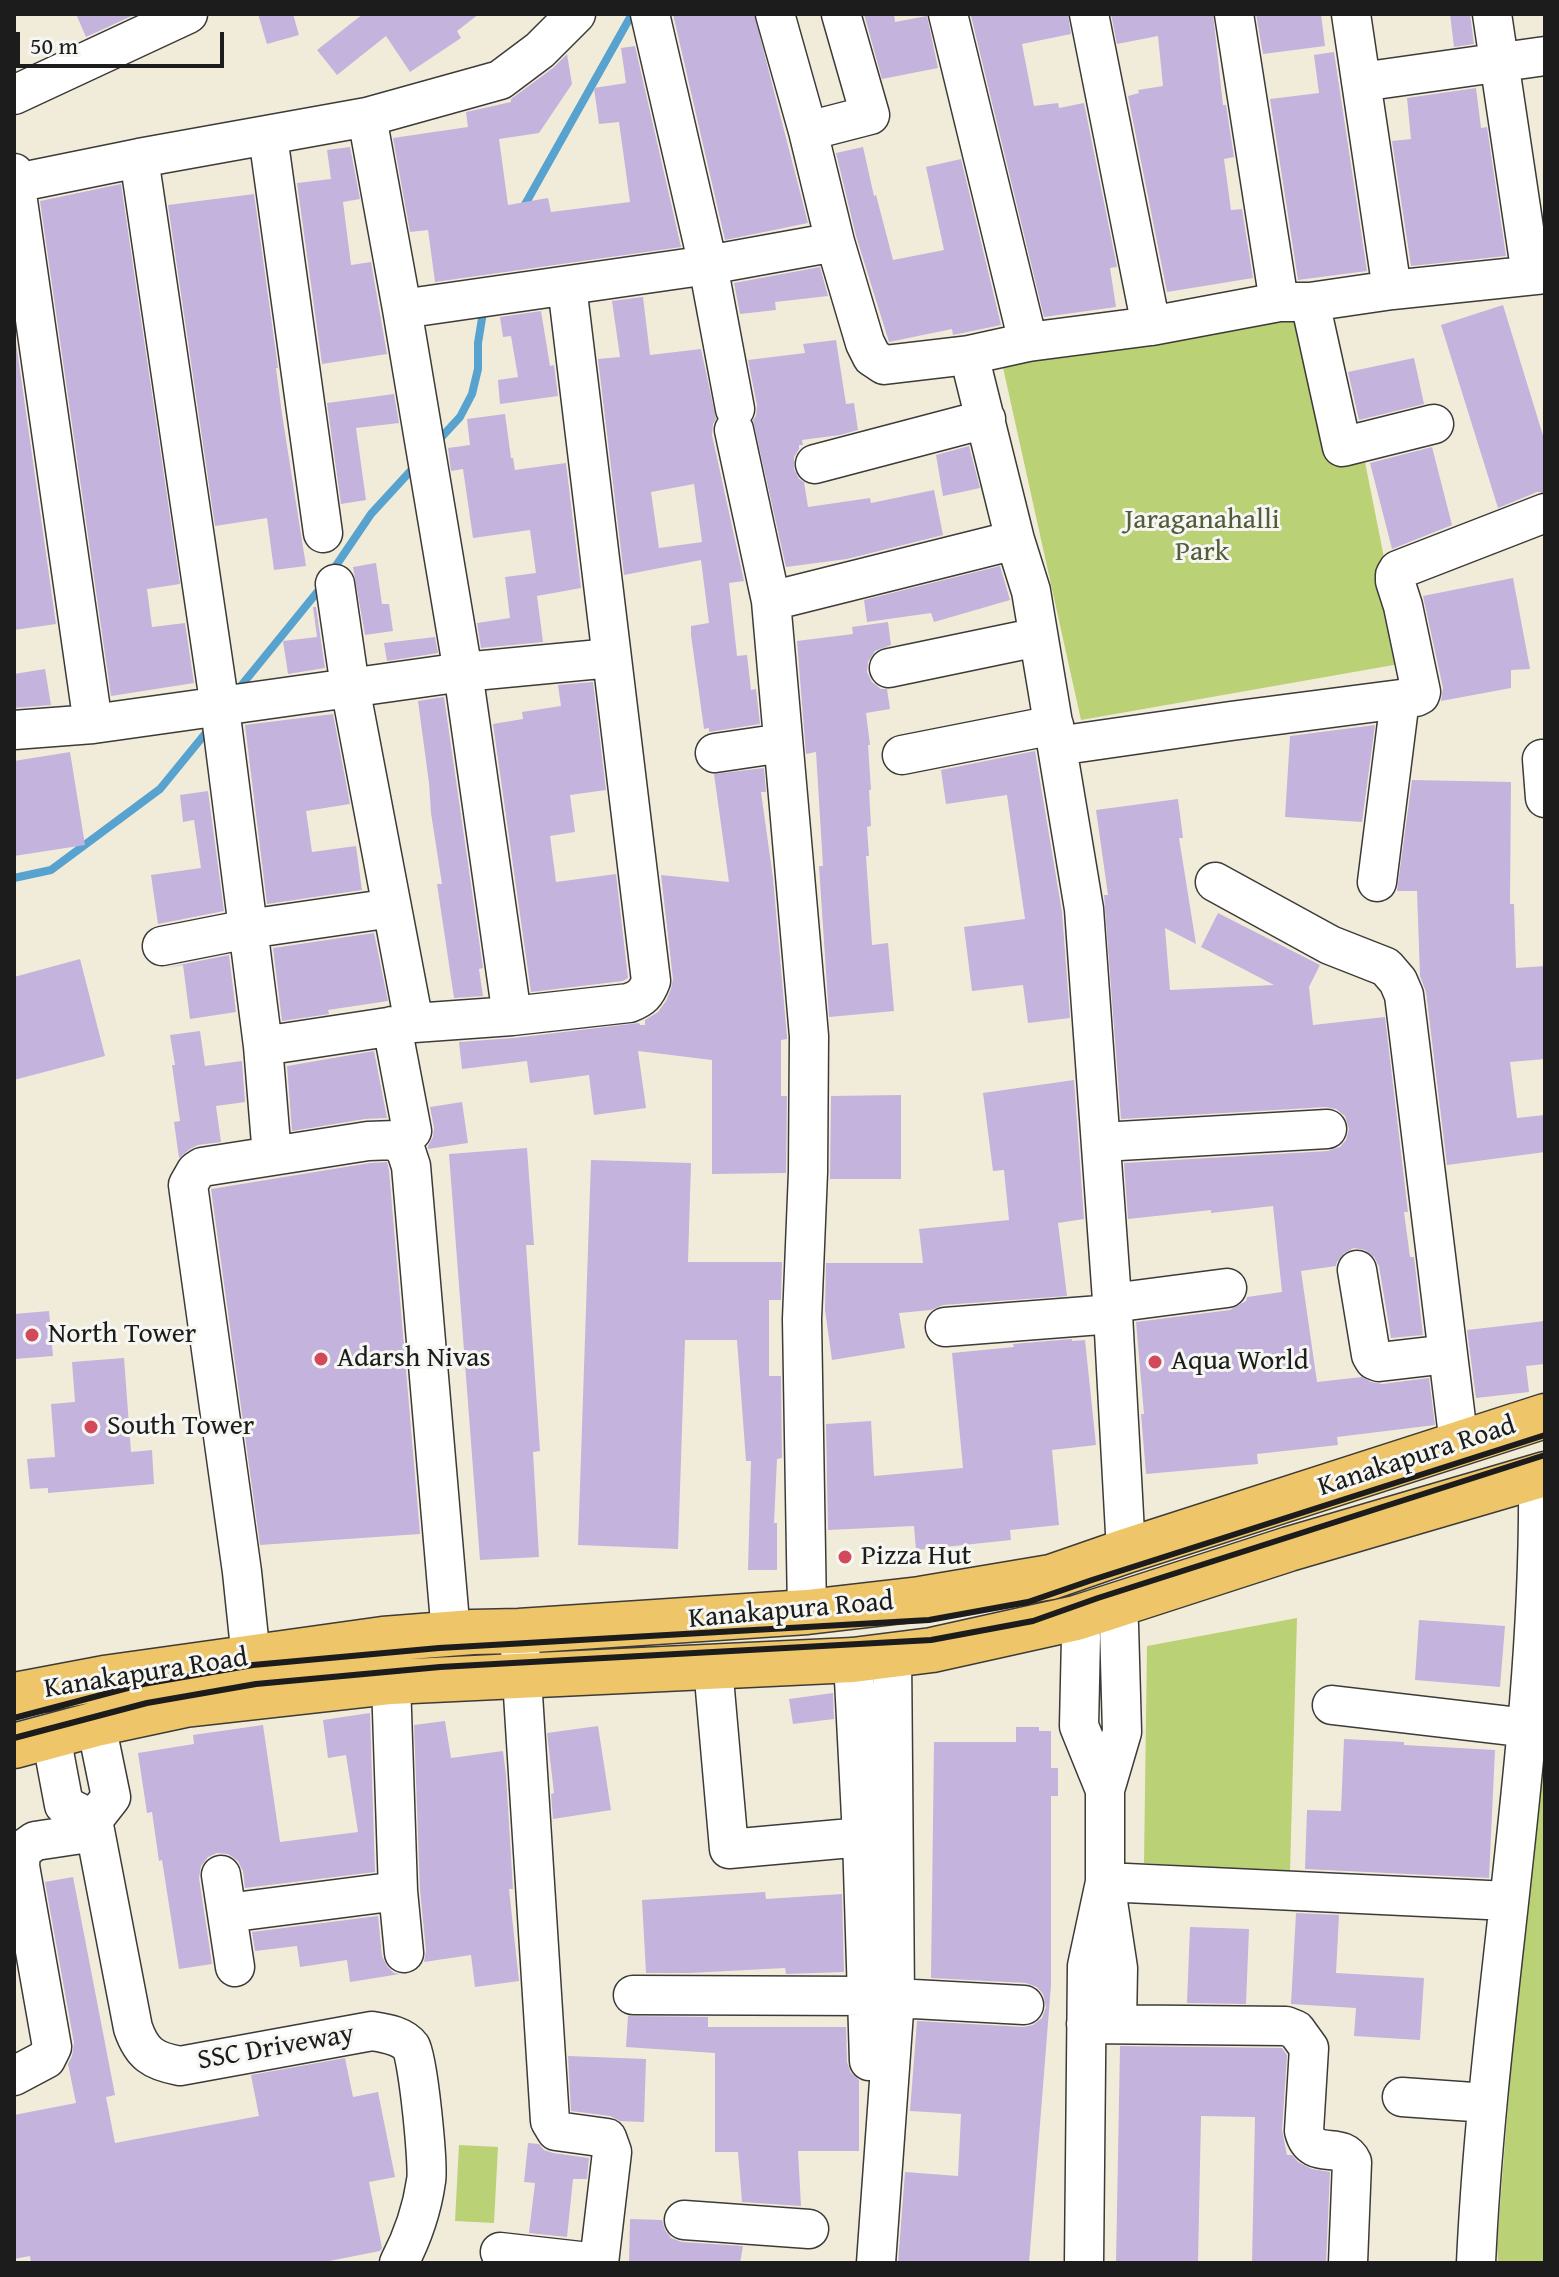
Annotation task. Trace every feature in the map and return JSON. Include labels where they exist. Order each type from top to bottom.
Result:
[{"type":"highway","name":"Kanakapura Road","points":[[14,1695],[104,1678],[383,1639],[807,1612],[920,1599],[1051,1577],[1545,1416]]},
{"type":"highway","name":"Kanakapura Road","points":[[32,1741],[185,1705],[391,1682],[713,1667],[932,1650],[1096,1612],[1289,1549],[1541,1475]]},
{"type":"street","points":[[14,95],[188,14]]},
{"type":"street","points":[[93,724],[15,178],[367,117],[500,80],[540,50],[576,14]]},
{"type":"street","points":[[650,14],[708,265],[771,601],[809,1036],[802,1319],[807,1612]]},
{"type":"street","points":[[775,14],[865,343],[872,357],[884,365],[969,355],[1028,342],[1151,326],[1294,302],[1538,274],[1492,14]]},
{"type":"street","points":[[808,131],[870,115],[841,14]]},
{"type":"street","points":[[948,14],[1028,342]]},
{"type":"street","points":[[1089,14],[1151,326]]},
{"type":"street","points":[[1234,14],[1294,302],[1342,447],[1434,424]]},
{"type":"street","points":[[1351,14],[1392,290]]},
{"type":"street","points":[[1361,82],[1545,56]]},
{"type":"street","points":[[367,117],[413,308],[414,381],[463,672],[512,1016]]},
{"type":"street","points":[[268,136],[323,533]]},
{"type":"street","points":[[139,158],[220,707],[263,1046],[271,1144]]},
{"type":"street","points":[[413,308],[708,265],[835,242]]},
{"type":"street","points":[[263,1046],[403,1025],[629,1003],[646,993],[651,981],[611,658],[557,287]]},
{"type":"street","points":[[969,355],[1015,540],[1031,591],[1084,909],[1113,1308],[1126,1551]]},
{"type":"street","points":[[815,464],[986,419]]},
{"type":"street","points":[[902,755],[1416,697],[1421,692],[1395,581],[1398,570],[1545,513]]},
{"type":"street","points":[[771,601],[1015,540]]},
{"type":"street","points":[[335,584],[350,687],[392,908],[412,1131]]},
{"type":"street","points":[[889,668],[1038,637]]},
{"type":"street","points":[[14,730],[93,724],[463,672],[611,658]]},
{"type":"street","points":[[1377,882],[1400,699]]},
{"type":"street","points":[[715,753],[783,743]]},
{"type":"street","points":[[1542,759],[1545,798]]},
{"type":"street","points":[[1215,882],[1330,945],[1386,967],[1398,981],[1404,995],[1459,1444]]},
{"type":"street","points":[[162,946],[248,929],[392,908]]},
{"type":"street","points":[[1102,1142],[1327,1129]]},
{"type":"street","points":[[251,1658],[242,1572],[188,1185],[202,1167],[368,1141],[396,1140],[406,1151],[411,1166],[462,1633]]},
{"type":"street","points":[[433,1174],[462,1633]]},
{"type":"street","points":[[1357,1270],[1374,1360],[1448,1354]]},
{"type":"street","points":[[945,1327],[1113,1308],[1227,1288]]},
{"type":"street","points":[[1476,2263],[1487,2103],[1528,1728],[1541,1475]]},
{"type":"street","points":[[1084,2263],[1102,2024],[1118,1968],[1105,1882],[1105,1790],[1122,1732],[1119,1625],[1096,1612]]},
{"type":"street","points":[[500,2252],[599,2263],[612,2152],[607,2138],[556,2131],[550,2121],[519,1631]]},
{"type":"street","points":[[869,2061],[881,1997],[862,1837],[872,1657]]},
{"type":"street","points":[[872,1657],[881,1997],[876,2263]]},
{"type":"street","points":[[713,1667],[729,1849],[862,1837]]},
{"type":"street","points":[[391,1682],[398,1891],[404,1953]]},
{"type":"street","points":[[1332,1705],[1528,1728]]},
{"type":"street","points":[[14,2076],[46,2059],[52,2047],[20,1866],[21,1851],[35,1841],[94,1826],[111,1797],[96,1724]]},
{"type":"street","points":[[32,1741],[64,1805],[94,1826]]},
{"type":"street","name":"SSC Driveway","points":[[94,1826],[133,2028],[138,2042],[148,2054],[162,2062],[180,2066],[372,2031],[394,2035],[410,2047],[417,2070],[427,2178],[409,2243],[399,2263]]},
{"type":"street","points":[[221,1875],[235,1967]]},
{"type":"street","points":[[1105,1882],[1509,1901]]},
{"type":"street","points":[[1102,2024],[1087,1966],[1105,1882]]},
{"type":"street","points":[[227,1913],[398,1891]]},
{"type":"street","points":[[633,1995],[881,1997],[1024,2005]]},
{"type":"street","points":[[1102,2024],[1286,2026],[1296,2030],[1309,2048],[1306,2141],[1314,2148],[1351,2156],[1348,2263]]},
{"type":"street","points":[[1402,2097],[1487,2103]]},
{"type":"street","points":[[684,2220],[808,2236]]},
{"type":"green space","name":"Jaraganahalli Park","points":[[1308,312],[1363,452],[1405,663],[1081,720],[1002,363]]},
{"type":"green space","points":[[1297,1618],[1290,1873],[1144,1863],[1147,1646]]},
{"type":"green space","points":[[1545,1630],[1545,2263],[1498,2263],[1497,2245]]},
{"type":"green space","points":[[459,2145],[498,2147],[494,2223],[455,2221]]},
{"type":"building","points":[[76,14],[136,14],[86,37]]},
{"type":"building","points":[[258,14],[293,14],[299,35],[267,44]]},
{"type":"building","points":[[363,14],[479,14],[457,31],[461,38],[410,72],[386,36],[337,75],[317,50]]},
{"type":"building","points":[[673,14],[754,14],[808,223],[725,240]]},
{"type":"building","points":[[864,14],[894,14],[895,22],[927,16],[938,68],[882,79]]},
{"type":"building","points":[[1068,14],[1071,34],[1022,44],[1034,106],[1058,103],[1059,108],[1084,103],[1117,267],[1110,268],[1116,307],[1044,317],[971,16]]},
{"type":"building","points":[[1111,14],[1213,14],[1223,105],[1226,105],[1234,157],[1224,159],[1231,210],[1242,209],[1253,278],[1167,292],[1128,96],[1139,93],[1138,90],[1163,86],[1158,36],[1117,44]]},
{"type":"building","points":[[1256,14],[1321,14],[1325,46],[1263,54]]},
{"type":"building","points":[[1450,14],[1470,14],[1474,44],[1454,47]]},
{"type":"building","points":[[635,46],[681,247],[435,282],[428,230],[410,232],[393,138],[468,127],[466,112],[511,102],[567,54],[572,84],[539,133],[499,139],[508,205],[548,198],[551,212],[630,202],[619,122],[599,124],[594,88],[626,83],[621,48]]},
{"type":"building","points":[[1334,52],[1367,271],[1298,280],[1270,99],[1319,93],[1314,55]]},
{"type":"building","points":[[1476,88],[1481,128],[1487,127],[1506,256],[1411,266],[1392,141],[1411,139],[1407,98]]},
{"type":"building","points":[[350,147],[360,199],[343,202],[351,265],[371,262],[387,354],[322,364],[297,183],[331,179],[327,150]]},
{"type":"building","points":[[863,147],[893,260],[944,250],[926,167],[961,159],[1001,325],[953,335],[952,329],[889,342],[856,236],[836,153]]},
{"type":"building","points":[[121,184],[180,584],[147,589],[152,627],[185,623],[194,683],[111,696],[40,201]]},
{"type":"building","points":[[254,194],[282,414],[306,566],[274,570],[267,518],[215,526],[168,205]]},
{"type":"building","points":[[820,267],[828,296],[775,302],[776,310],[740,314],[734,283]]},
{"type":"building","points":[[643,297],[650,355],[701,349],[716,419],[712,435],[744,581],[729,583],[737,656],[747,655],[751,690],[756,689],[760,724],[709,732],[709,728],[704,729],[691,635],[691,626],[709,623],[701,560],[624,575],[598,359],[620,357],[612,301]],"holes":[[[694,484],[702,542],[659,548],[651,492]]]},
{"type":"building","points":[[1503,305],[1545,442],[1545,492],[1537,492],[1498,508],[1441,325]]},
{"type":"building","points":[[541,311],[558,396],[500,404],[498,380],[518,377],[511,336],[503,337],[500,317]]},
{"type":"building","points":[[14,328],[56,624],[14,630]]},
{"type":"building","points":[[836,340],[846,404],[854,403],[858,430],[802,440],[803,445],[799,445],[794,457],[794,469],[804,482],[808,507],[870,498],[871,503],[934,490],[943,535],[847,559],[786,567],[753,420],[757,405],[748,360],[805,353],[803,344]]},
{"type":"building","points":[[1414,358],[1424,404],[1359,420],[1348,372]]},
{"type":"building","points":[[394,394],[399,423],[356,428],[366,500],[341,504],[327,403]]},
{"type":"building","points":[[505,414],[515,470],[566,463],[581,588],[537,596],[543,642],[481,648],[477,623],[510,618],[505,577],[536,573],[530,530],[473,538],[463,469],[451,471],[448,448],[470,445],[467,419]]},
{"type":"building","points":[[969,446],[980,488],[943,496],[936,455]]},
{"type":"building","points":[[1432,447],[1452,525],[1392,549],[1370,463]]},
{"type":"building","points":[[376,563],[382,604],[389,604],[393,631],[365,635],[353,567]]},
{"type":"building","points":[[1000,566],[1010,600],[934,622],[931,613],[867,622],[864,600]]},
{"type":"building","points":[[1513,578],[1530,669],[1511,670],[1511,688],[1441,701],[1443,688],[1423,596]]},
{"type":"building","points":[[313,607],[316,607],[325,668],[288,674],[283,641],[317,637]]},
{"type":"building","points":[[888,622],[891,645],[875,651],[868,662],[867,672],[872,682],[881,689],[887,689],[890,709],[866,713],[870,745],[871,826],[867,827],[869,856],[866,856],[872,945],[888,943],[894,1011],[829,1017],[819,866],[823,866],[816,752],[806,754],[797,641],[853,634],[852,627]]},
{"type":"building","points":[[435,637],[438,653],[387,661],[384,643]]},
{"type":"building","points":[[45,669],[51,705],[14,708],[14,674]]},
{"type":"building","points":[[593,682],[606,790],[570,795],[575,832],[550,836],[556,882],[616,874],[628,978],[531,992],[493,724],[523,719],[522,712],[561,706],[558,685]]},
{"type":"building","points":[[444,697],[483,968],[479,969],[483,996],[454,998],[437,884],[442,884],[418,701]]},
{"type":"building","points":[[333,714],[350,804],[306,811],[312,852],[356,846],[362,890],[267,904],[245,725]]},
{"type":"building","points":[[1375,725],[1362,822],[1285,817],[1290,736]]},
{"type":"building","points":[[1035,751],[1062,912],[1070,1018],[1028,1023],[1023,985],[972,991],[964,927],[1025,919],[1007,795],[946,804],[941,770]]},
{"type":"building","points":[[70,752],[85,845],[14,856],[14,761]]},
{"type":"building","points":[[764,768],[766,792],[761,792],[773,878],[787,1037],[781,1040],[781,1096],[787,1096],[786,1173],[712,1174],[712,1060],[638,1051],[646,1108],[594,1115],[589,1075],[530,1083],[527,1061],[462,1069],[459,1042],[639,1023],[645,1025],[645,1020],[658,1012],[666,1001],[673,979],[661,875],[729,882],[714,774]]},
{"type":"building","points":[[1412,780],[1511,782],[1510,904],[1514,904],[1516,968],[1545,966],[1545,1059],[1510,1062],[1517,1118],[1545,1115],[1545,1152],[1447,1165],[1426,992],[1420,976],[1417,891],[1397,891]]},
{"type":"building","points":[[208,791],[224,911],[158,924],[151,875],[201,868],[194,820],[183,822],[180,795]]},
{"type":"building","points":[[1178,799],[1183,838],[1179,838],[1196,944],[1165,928],[1170,990],[1274,985],[1201,947],[1218,913],[1320,965],[1309,987],[1313,1025],[1385,1017],[1408,1212],[1404,1212],[1410,1257],[1414,1257],[1423,1335],[1391,1338],[1379,1266],[1365,1250],[1354,1248],[1344,1253],[1336,1266],[1301,1271],[1317,1382],[1362,1377],[1382,1384],[1429,1378],[1435,1425],[1337,1437],[1338,1445],[1257,1454],[1258,1464],[1146,1474],[1136,1322],[1230,1310],[1246,1301],[1247,1297],[1282,1292],[1273,1206],[1128,1219],[1124,1163],[1328,1151],[1340,1147],[1349,1129],[1345,1116],[1336,1109],[1326,1107],[1121,1119],[1104,895],[1108,895],[1096,810]]},
{"type":"building","points":[[374,933],[388,1001],[282,1021],[273,948]]},
{"type":"building","points":[[229,955],[236,1012],[190,1019],[183,965],[164,968]]},
{"type":"building","points":[[80,959],[105,1056],[14,1080],[14,977]]},
{"type":"building","points":[[200,1031],[205,1066],[242,1061],[245,1102],[216,1106],[221,1142],[198,1145],[179,1158],[174,1122],[180,1121],[170,1035]]},
{"type":"building","points":[[374,1051],[387,1118],[292,1131],[287,1066]]},
{"type":"building","points":[[1074,1080],[1084,1219],[1058,1223],[1067,1296],[943,1305],[931,1310],[899,1313],[905,1348],[832,1360],[825,1310],[826,1263],[923,1263],[919,1229],[1009,1220],[1004,1170],[993,1171],[983,1093]]},
{"type":"building","points":[[901,1095],[901,1179],[830,1179],[831,1096]]},
{"type":"building","points":[[462,1102],[468,1143],[428,1149],[434,1128],[430,1107]]},
{"type":"building","points":[[527,1148],[534,1245],[526,1245],[540,1451],[533,1452],[539,1557],[480,1560],[449,1154]]},
{"type":"building","points":[[591,1160],[691,1163],[688,1262],[782,1262],[781,1300],[769,1300],[769,1376],[781,1376],[782,1458],[777,1459],[774,1523],[777,1523],[777,1570],[748,1570],[751,1461],[746,1461],[737,1340],[685,1340],[678,1549],[578,1545]]},
{"type":"building","name":"Adarsh Nivas","points":[[387,1162],[420,1534],[260,1545],[211,1189]]},
{"type":"building","name":"North Tower","points":[[49,1311],[53,1356],[14,1359],[14,1314]]},
{"type":"building","points":[[1545,1321],[1545,1364],[1526,1366],[1529,1392],[1476,1398],[1467,1330]]},
{"type":"building","points":[[1085,1340],[1096,1445],[1052,1450],[1059,1525],[1010,1530],[1011,1540],[916,1550],[914,1526],[828,1530],[826,1424],[871,1421],[874,1476],[963,1468],[952,1353]]},
{"type":"building","name":"South Tower","points":[[124,1358],[131,1452],[152,1450],[154,1484],[48,1493],[48,1488],[30,1489],[27,1459],[55,1457],[51,1404],[75,1402],[72,1362]]},
{"type":"building","points":[[1419,1620],[1505,1626],[1500,1687],[1415,1680]]},
{"type":"building","points":[[833,1693],[834,1719],[793,1724],[789,1699]]},
{"type":"building","points":[[370,1713],[375,1872],[245,1888],[238,1861],[228,1854],[217,1853],[208,1857],[201,1866],[199,1878],[212,1964],[179,1969],[162,1860],[159,1861],[152,1812],[147,1813],[138,1753],[194,1744],[193,1735],[263,1725],[280,1842],[358,1832],[346,1755],[328,1758],[323,1720]]},
{"type":"building","points":[[445,1721],[451,1758],[503,1751],[513,1889],[509,1889],[519,1981],[475,1987],[471,1955],[424,1962],[426,1951],[420,1890],[414,1725]]},
{"type":"building","points":[[598,1726],[611,1810],[553,1819],[551,1794],[554,1793],[547,1733]]},
{"type":"building","points":[[1016,1727],[1039,1727],[1039,1731],[1051,1731],[1051,1768],[1058,1768],[1058,1796],[1051,1796],[1051,1985],[1029,2263],[898,2263],[905,2172],[958,2176],[961,2114],[910,2111],[917,2021],[1024,2027],[1042,2018],[1046,2007],[1043,1994],[1037,1987],[1026,1983],[931,1978],[934,1742],[1016,1742]]},
{"type":"building","points":[[1344,1739],[1495,1750],[1489,1878],[1305,1869],[1307,1810],[1341,1811]]},
{"type":"building","points":[[73,1877],[115,2095],[106,2097],[115,2143],[259,2116],[251,2075],[345,2058],[353,2097],[378,2092],[395,2177],[369,2182],[382,2248],[380,2251],[319,2263],[31,2263],[30,2256],[14,2259],[14,2115],[76,2103],[68,2064],[74,2043],[45,1882]]},
{"type":"building","points":[[765,1892],[766,1899],[842,1894],[844,1972],[786,1974],[785,1968],[646,1973],[642,1900]]},
{"type":"building","points":[[1296,1913],[1339,1915],[1336,1973],[1424,1978],[1420,2040],[1354,2036],[1356,2008],[1291,2004]]},
{"type":"building","points":[[378,1916],[382,1956],[394,1973],[400,1974],[350,1982],[347,1960],[300,1967],[297,1946],[255,1951],[252,1932]]},
{"type":"building","points":[[1190,1927],[1249,1929],[1246,2004],[1187,2003]]},
{"type":"building","points":[[628,2016],[708,2017],[708,2027],[846,2027],[847,2062],[851,2073],[859,2080],[859,2151],[798,2151],[801,2206],[742,2202],[738,2152],[715,2152],[715,2053],[626,2047]]},
{"type":"building","points":[[1120,2046],[1282,2048],[1287,2055],[1282,2130],[1287,2155],[1292,2155],[1312,2169],[1330,2172],[1326,2263],[1252,2263],[1255,2117],[1201,2116],[1198,2263],[1116,2263]]},
{"type":"building","points":[[568,2056],[646,2059],[644,2122],[620,2121],[610,2116],[571,2111]]},
{"type":"building","points":[[528,2143],[539,2144],[553,2153],[589,2158],[587,2179],[573,2179],[567,2237],[529,2233],[535,2183],[524,2182]]},
{"type":"building","points":[[630,2219],[662,2220],[671,2238],[682,2242],[743,2246],[740,2263],[629,2263]]},
{"type":"waterway","points":[[523,208],[632,14]]},
{"type":"waterway","points":[[436,443],[460,417],[472,394],[478,369],[478,343],[484,306]]},
{"type":"waterway","points":[[331,573],[371,514],[416,465]]},
{"type":"waterway","points":[[236,692],[323,585]]},
{"type":"waterway","points":[[14,878],[51,870],[160,789],[209,729]]},
{"type":"railway","points":[[14,1718],[143,1684],[253,1665],[439,1648],[929,1620],[1028,1602],[1545,1435]]},
{"type":"railway","points":[[14,1738],[147,1703],[256,1684],[440,1667],[931,1640],[1033,1621],[1545,1455]]},
{"type":"place","name":"North Tower","points":[[32,1335]]},
{"type":"place","name":"Adarsh Nivas","points":[[321,1359]]},
{"type":"place","name":"Aqua World","points":[[1155,1362]]},
{"type":"place","name":"South Tower","points":[[91,1427]]},
{"type":"place","name":"Pizza Hut","points":[[845,1557]]}]
